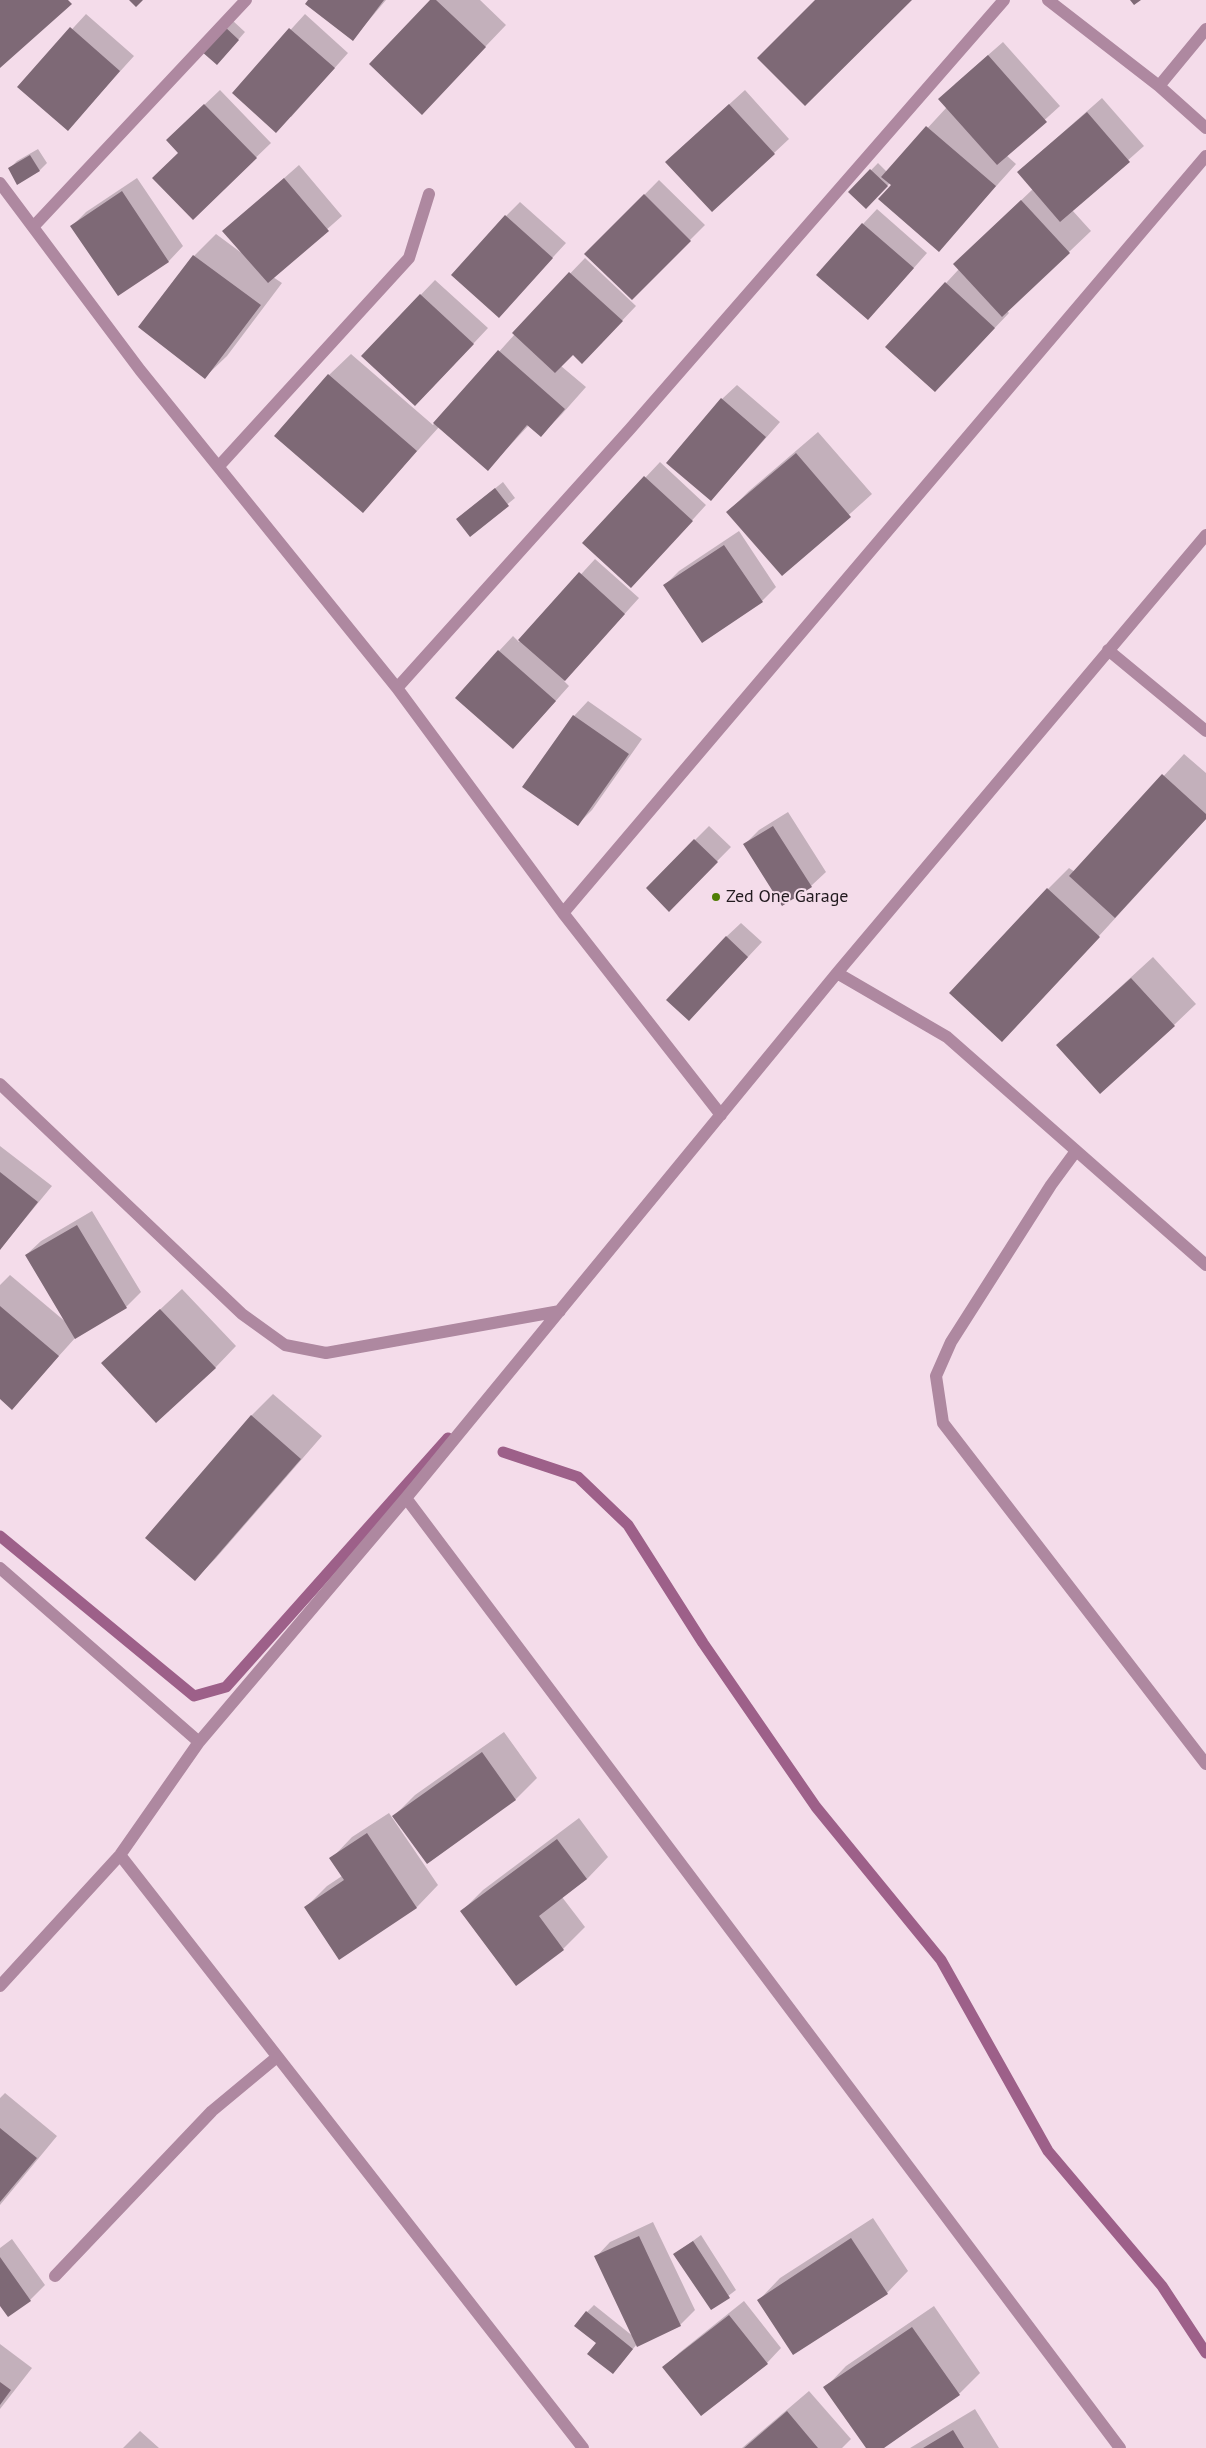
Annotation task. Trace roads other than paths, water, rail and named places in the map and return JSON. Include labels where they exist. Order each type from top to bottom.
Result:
[{"type":"street","points":[[34,226],[246,0]]},
{"type":"street","points":[[397,688],[630,429],[1004,0]]},
{"type":"street","points":[[1048,0],[1159,86],[1206,128]]},
{"type":"street","points":[[1159,86],[1206,29]]},
{"type":"street","points":[[564,913],[1206,156]]},
{"type":"street","points":[[0,183],[140,370],[397,688],[564,913],[721,1115]]},
{"type":"street","points":[[219,466],[409,258],[429,194]]},
{"type":"street","points":[[0,1986],[120,1855],[199,1742],[406,1498],[837,972],[1206,536]]},
{"type":"street","points":[[1108,650],[1206,731]]},
{"type":"street","points":[[837,972],[947,1037],[1206,1265]]},
{"type":"street","points":[[0,1084],[242,1314],[285,1345],[326,1353],[560,1311]]},
{"type":"street","points":[[1076,1151],[1051,1185],[951,1342],[936,1376],[943,1423],[1206,1764]]},
{"type":"street","points":[[406,1498],[1120,2448]]},
{"type":"street","points":[[0,1568],[199,1742]]},
{"type":"street","points":[[120,1855],[583,2448]]},
{"type":"street","points":[[55,2276],[212,2111],[278,2057]]},
{"type":"waterway","points":[[0,1536],[194,1696],[226,1687],[448,1438]]},
{"type":"waterway","points":[[503,1452],[578,1477],[628,1525],[703,1643],[816,1807],[941,1960],[1048,2151],[1162,2286],[1206,2353]]},
{"type":"place","name":"Zed One Garage","points":[[716,897]]}]
